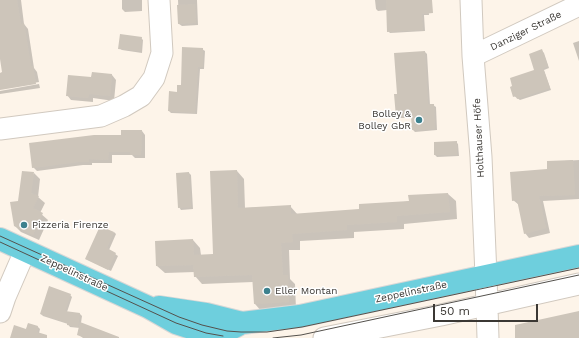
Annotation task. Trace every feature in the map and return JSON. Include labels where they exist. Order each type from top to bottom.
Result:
[{"type":"main road","name":"Zeppelinstraße","points":[[0,239],[148,307],[176,323],[209,335],[227,331],[241,331],[300,316],[579,256]]},
{"type":"main road","name":"Zeppelinstraße","points":[[148,307],[163,307],[206,314],[241,331]]},
{"type":"street","points":[[0,129],[102,116],[141,96],[154,78],[162,53],[159,0]]},
{"type":"street","name":"Holthauser Höfe","points":[[471,0],[473,56],[481,157],[488,338]]},
{"type":"street","name":"Danziger Straße","points":[[473,56],[579,5]]},
{"type":"street","points":[[0,312],[25,251]]},
{"type":"street","points":[[324,338],[579,284]]},
{"type":"building","points":[[0,0],[17,0],[21,24],[24,23],[31,66],[33,66],[36,84],[0,90],[0,73],[2,72],[0,59]]},
{"type":"building","points":[[386,0],[432,0],[433,13],[422,14],[423,30],[387,32]]},
{"type":"building","points":[[195,4],[196,23],[178,24],[177,5]]},
{"type":"building","points":[[120,34],[142,37],[140,51],[118,49]]},
{"type":"building","points":[[182,47],[203,48],[203,67],[198,67],[195,113],[168,111],[169,91],[177,92],[177,85],[181,85]]},
{"type":"building","points":[[542,49],[548,66],[543,68],[550,88],[517,99],[516,96],[513,97],[510,87],[512,86],[510,78],[534,70],[529,54]]},
{"type":"building","points":[[425,51],[428,104],[434,104],[435,129],[412,130],[411,116],[396,117],[394,94],[397,94],[394,53]]},
{"type":"building","points":[[92,72],[112,74],[110,96],[89,94],[88,98],[66,96],[68,75],[91,77]]},
{"type":"building","points":[[121,130],[142,130],[141,155],[130,155],[130,152],[109,152],[108,160],[89,159],[89,162],[32,168],[29,143],[94,135],[121,135]]},
{"type":"building","points":[[457,141],[457,155],[434,155],[434,142]]},
{"type":"building","points":[[573,160],[575,195],[539,196],[546,228],[524,234],[517,200],[512,201],[510,172],[547,169],[547,161]]},
{"type":"building","points":[[237,170],[238,208],[291,205],[291,214],[359,209],[359,204],[409,201],[408,195],[448,193],[450,212],[397,216],[397,222],[347,225],[347,230],[292,234],[293,242],[281,243],[283,275],[288,275],[289,302],[254,304],[252,275],[194,277],[193,265],[156,266],[155,241],[193,239],[194,255],[213,254],[210,171]]},
{"type":"building","points":[[22,171],[34,172],[31,193],[39,196],[33,208],[43,213],[33,235],[14,226],[10,202],[18,201]]},
{"type":"building","points":[[189,172],[191,207],[178,208],[176,173]]},
{"type":"building","points":[[100,226],[114,232],[107,248],[116,253],[108,270],[85,259]]},
{"type":"building","points":[[49,286],[71,294],[65,311],[80,313],[78,327],[67,325],[67,323],[40,314]]},
{"type":"building","points":[[579,311],[579,338],[515,338],[515,325]]},
{"type":"building","points":[[80,322],[119,338],[85,338],[77,335]]},
{"type":"building","points":[[28,323],[38,326],[37,332],[47,335],[47,338],[10,338],[14,325],[26,329]]},
{"type":"tram line","points":[[0,236],[179,317],[202,325],[227,331],[241,332],[267,332],[302,327],[579,268]]},
{"type":"tram line","points":[[0,242],[176,323],[206,333],[223,336]]},
{"type":"tram line","points":[[273,338],[301,335],[579,275]]},
{"type":"place","name":"Bolley & Bolley GbR","points":[[419,120]]},
{"type":"place","name":"Pizzeria Firenze","points":[[24,225]]},
{"type":"place","name":"Eller Montan","points":[[267,291]]}]
